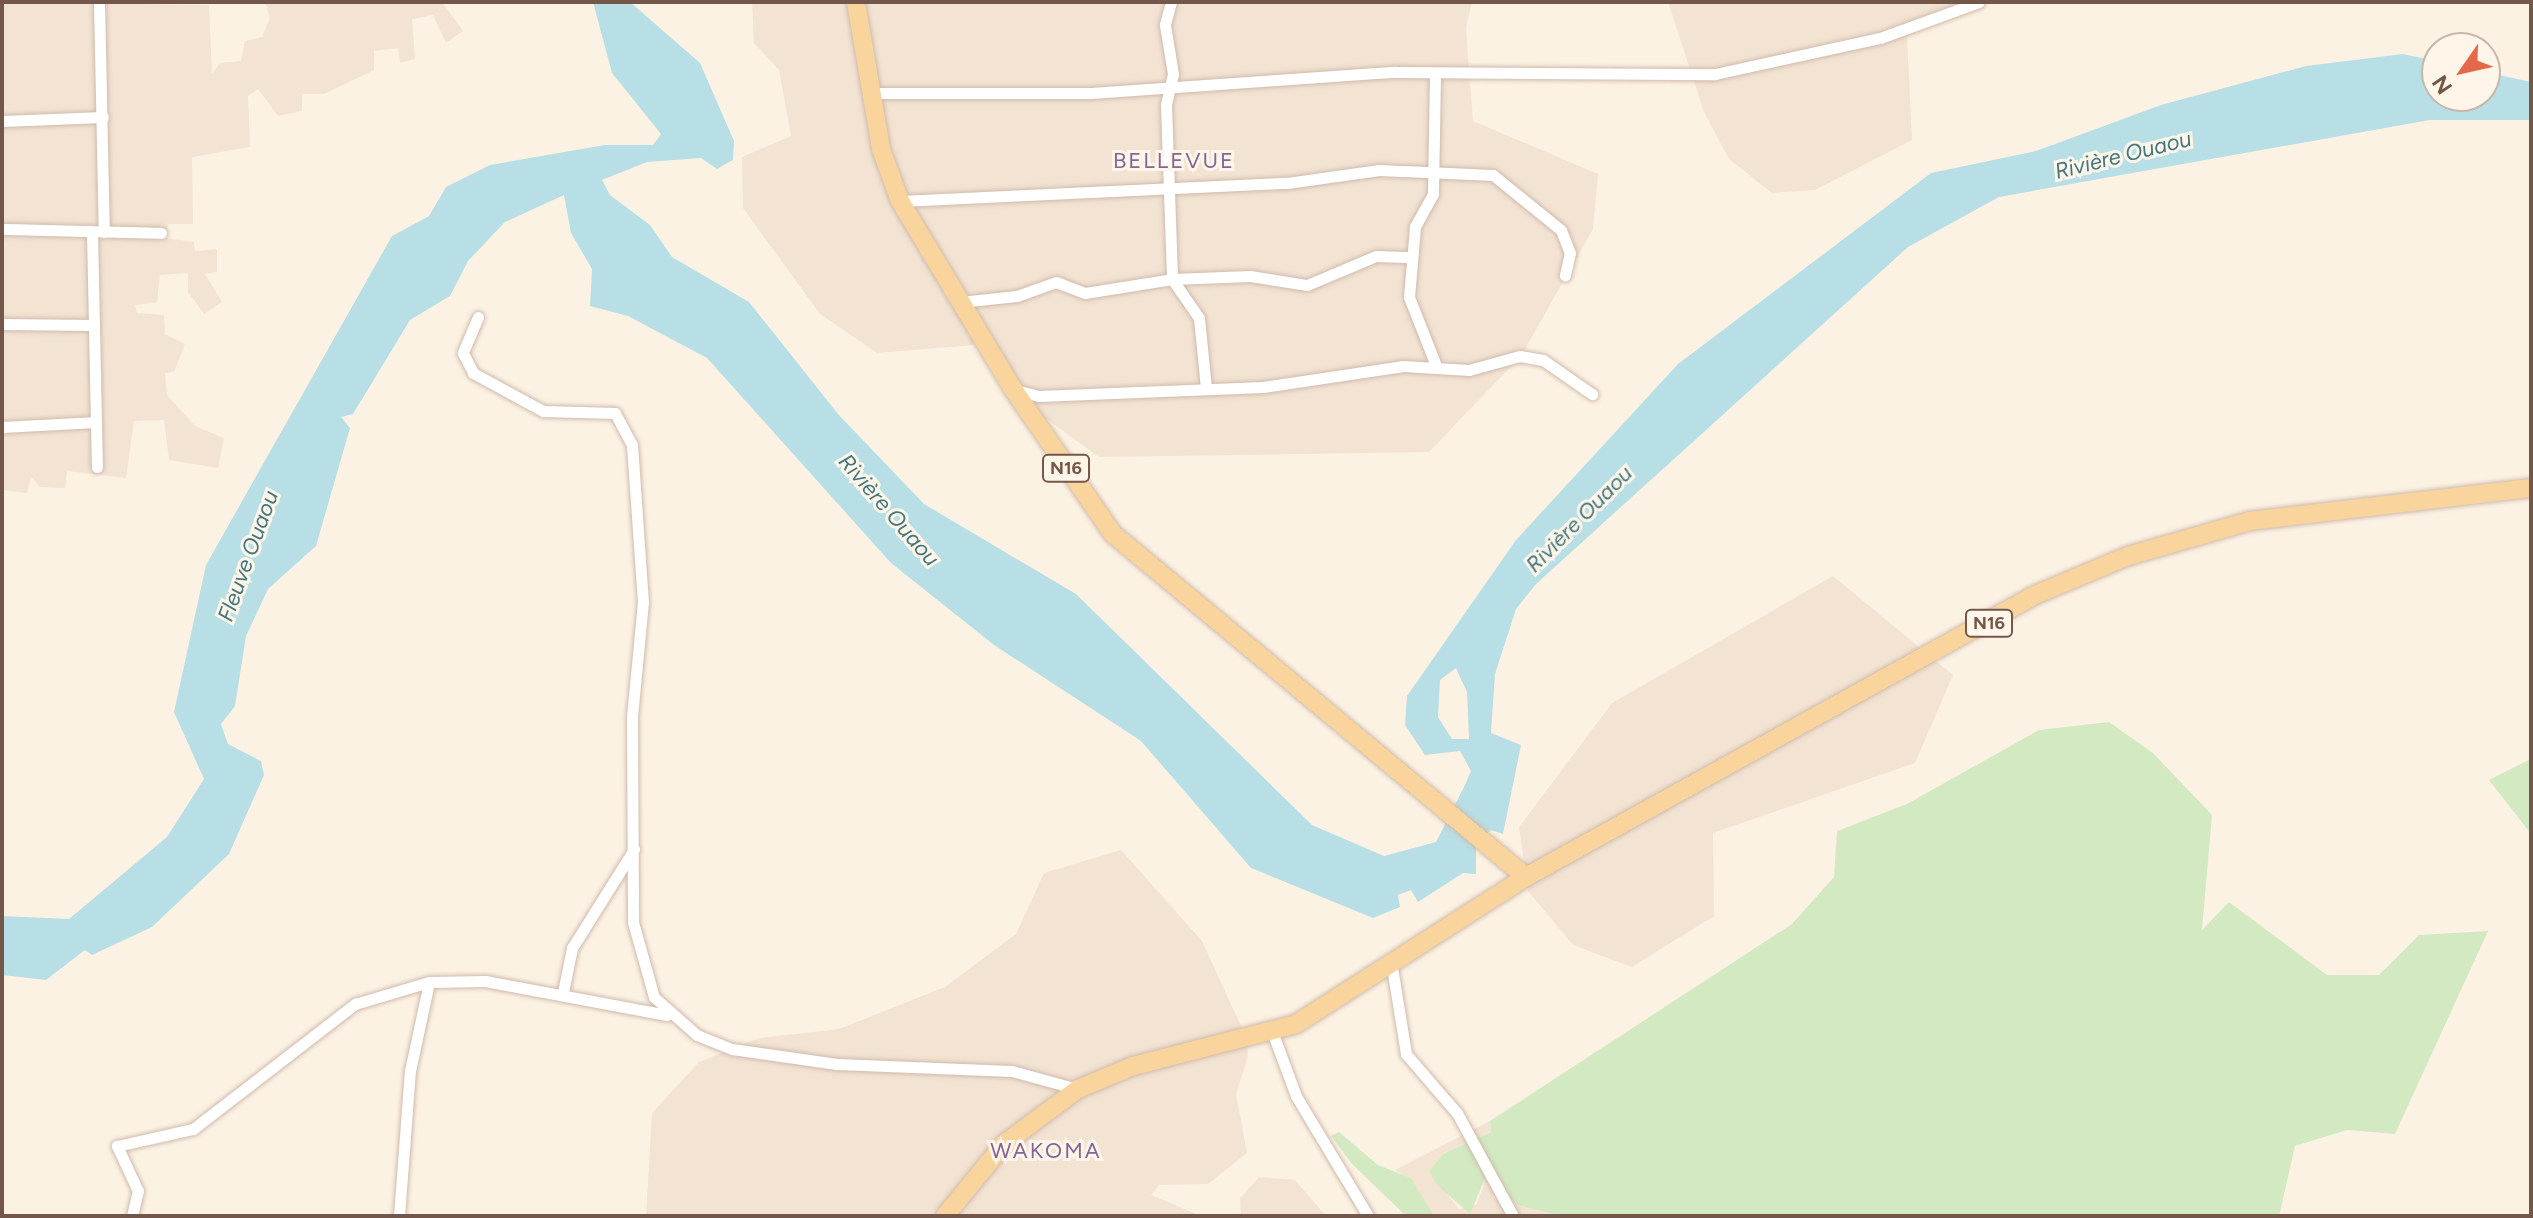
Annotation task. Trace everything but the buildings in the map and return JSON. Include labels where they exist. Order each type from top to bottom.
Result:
[{"type":"main road","name":"N16","points":[[856,2],[881,149],[900,201],[1013,389],[1137,558],[1500,851],[1526,877]]},
{"type":"main road","name":"N16","points":[[945,1216],[1004,1144],[1078,1089],[1133,1066],[1273,1034],[1526,877],[2035,595],[2128,556],[2250,521],[2531,488]]},
{"type":"street","points":[[97,467],[94,325],[103,117],[99,2]]},
{"type":"street","points":[[1171,2],[1166,89],[1172,147],[1166,185],[1176,242],[1172,279],[1199,318],[1206,388]]},
{"type":"street","points":[[873,93],[1166,89],[1271,77],[1715,74],[1880,38],[1979,2]]},
{"type":"street","points":[[1435,76],[1430,169],[1433,194],[1415,227],[1409,297],[1437,368]]},
{"type":"street","points":[[2,121],[103,117]]},
{"type":"street","points":[[900,201],[1430,169],[1493,175],[1545,213],[1570,253],[1565,275]]},
{"type":"street","points":[[2,229],[161,233]]},
{"type":"street","points":[[960,302],[1017,296],[1056,282],[1085,293],[1172,279],[1250,276],[1307,285],[1376,256],[1411,257]]},
{"type":"street","points":[[478,317],[463,353],[473,373],[543,411],[588,408],[615,413],[626,423],[643,602],[632,717],[634,849],[641,964],[667,1015]]},
{"type":"street","points":[[2,324],[94,325]]},
{"type":"street","points":[[1013,389],[1039,396],[1206,388],[1531,358],[1592,394]]},
{"type":"street","points":[[2,427],[96,422]]},
{"type":"street","points":[[563,992],[572,948],[634,849]]},
{"type":"street","points":[[1390,961],[1406,1054],[1457,1113],[1513,1216]]},
{"type":"street","points":[[399,1216],[410,1071],[429,982]]},
{"type":"street","points":[[132,1216],[138,1191],[117,1146],[193,1129],[355,1004],[429,982],[563,992],[667,1015],[720,1045],[766,1056],[1012,1071],[1078,1089]]},
{"type":"street","points":[[1273,1034],[1296,1096],[1368,1216]]},
{"type":"shaded area","points":[[2,2],[209,5],[212,74],[220,63],[241,61],[245,41],[262,37],[270,18],[265,2],[442,2],[463,31],[446,43],[433,15],[412,19],[415,59],[400,63],[398,48],[374,51],[374,70],[324,94],[302,94],[302,111],[278,116],[258,89],[248,96],[250,147],[192,157],[193,224],[168,224],[166,238],[194,242],[195,251],[217,249],[217,272],[205,274],[222,302],[204,314],[188,292],[188,273],[160,275],[157,302],[135,305],[137,313],[164,315],[165,334],[185,344],[174,372],[165,373],[167,395],[195,426],[224,438],[218,468],[169,460],[164,420],[134,421],[126,478],[67,471],[65,488],[40,487],[31,477],[27,493],[2,490]]},
{"type":"shaded area","points":[[752,2],[1472,2],[1466,28],[1473,121],[1598,174],[1593,229],[1521,356],[1429,452],[1099,457],[1019,399],[985,344],[877,353],[820,314],[743,208],[742,157],[791,136],[779,70],[754,43]]},
{"type":"shaded area","points":[[1668,2],[1979,2],[1907,36],[1912,140],[1815,190],[1772,193],[1729,159],[1704,112]]},
{"type":"shaded area","points":[[1833,576],[1953,675],[1915,763],[1713,833],[1714,916],[1632,967],[1573,945],[1528,891],[1519,827],[1612,703]]},
{"type":"shaded area","points":[[1121,850],[1202,941],[1246,1037],[1248,1056],[1236,1094],[1247,1153],[1208,1184],[1159,1185],[1151,1195],[1201,1216],[646,1216],[652,1113],[699,1062],[759,1038],[839,1029],[945,987],[1016,934],[1044,873]]},
{"type":"shaded area","points":[[1490,1121],[1491,1132],[1443,1154],[1429,1171],[1459,1209],[1477,1204],[1487,1174],[1517,1205],[1561,1216],[1434,1216],[1411,1179],[1395,1170]]},
{"type":"shaded area","points":[[1259,1177],[1295,1180],[1326,1216],[1241,1216],[1240,1198]]},
{"type":"green space","points":[[2109,722],[2153,753],[2212,815],[2202,930],[2229,902],[2327,975],[2379,975],[2419,935],[2488,931],[2395,1134],[2347,1130],[2295,1146],[2279,1216],[1561,1216],[1517,1205],[1487,1174],[1470,1214],[1437,1185],[1429,1171],[1443,1154],[1491,1132],[1490,1121],[1792,924],[1834,877],[1837,831],[1907,804],[2039,730]]},
{"type":"green space","points":[[2531,759],[2531,834],[2489,780]]},
{"type":"green space","points":[[1339,1132],[1378,1165],[1411,1178],[1434,1216],[1406,1216],[1352,1164],[1331,1136]]},
{"type":"water","points":[[593,2],[630,2],[700,63],[734,141],[733,160],[717,169],[701,158],[647,162],[602,180],[610,195],[650,225],[672,257],[749,302],[838,414],[924,504],[1076,594],[1312,825],[1384,856],[1436,842],[1471,771],[1460,751],[1425,755],[1405,725],[1407,696],[1516,540],[1678,364],[1931,173],[2036,151],[2161,105],[2306,66],[2403,54],[2421,58],[2421,112],[2501,112],[2501,75],[2531,82],[2531,120],[2430,120],[1999,197],[1908,247],[1536,584],[1516,609],[1495,674],[1491,733],[1521,745],[1503,834],[1491,830],[1476,841],[1476,874],[1463,873],[1418,902],[1411,890],[1398,895],[1400,907],[1373,918],[1251,868],[1141,741],[994,645],[891,563],[707,358],[628,316],[590,306],[592,269],[571,233],[564,195],[505,222],[468,261],[450,296],[410,320],[353,414],[341,417],[350,428],[316,546],[268,589],[246,636],[235,706],[221,724],[228,744],[261,761],[264,775],[229,854],[152,927],[92,955],[85,950],[46,980],[2,975],[2,916],[69,919],[167,837],[204,779],[174,712],[206,565],[392,236],[429,216],[446,187],[490,165],[605,145],[653,145],[661,134],[612,73]],"holes":[[[1456,668],[1467,692],[1469,739],[1452,739],[1438,717],[1440,680]]]},
{"type":"district","name":"BELLEVUE","points":[[1174,161]]},
{"type":"district","name":"WAKOMA","points":[[1046,1151]]},
{"type":"water label","name":"Rivière Ouaou","points":[[2123,155]]},
{"type":"water label","name":"Rivière Ouaou","points":[[889,510]]},
{"type":"water label","name":"Rivière Ouaou","points":[[1579,519]]},
{"type":"water label","name":"Fleuve Ouaou","points":[[248,556]]}]
